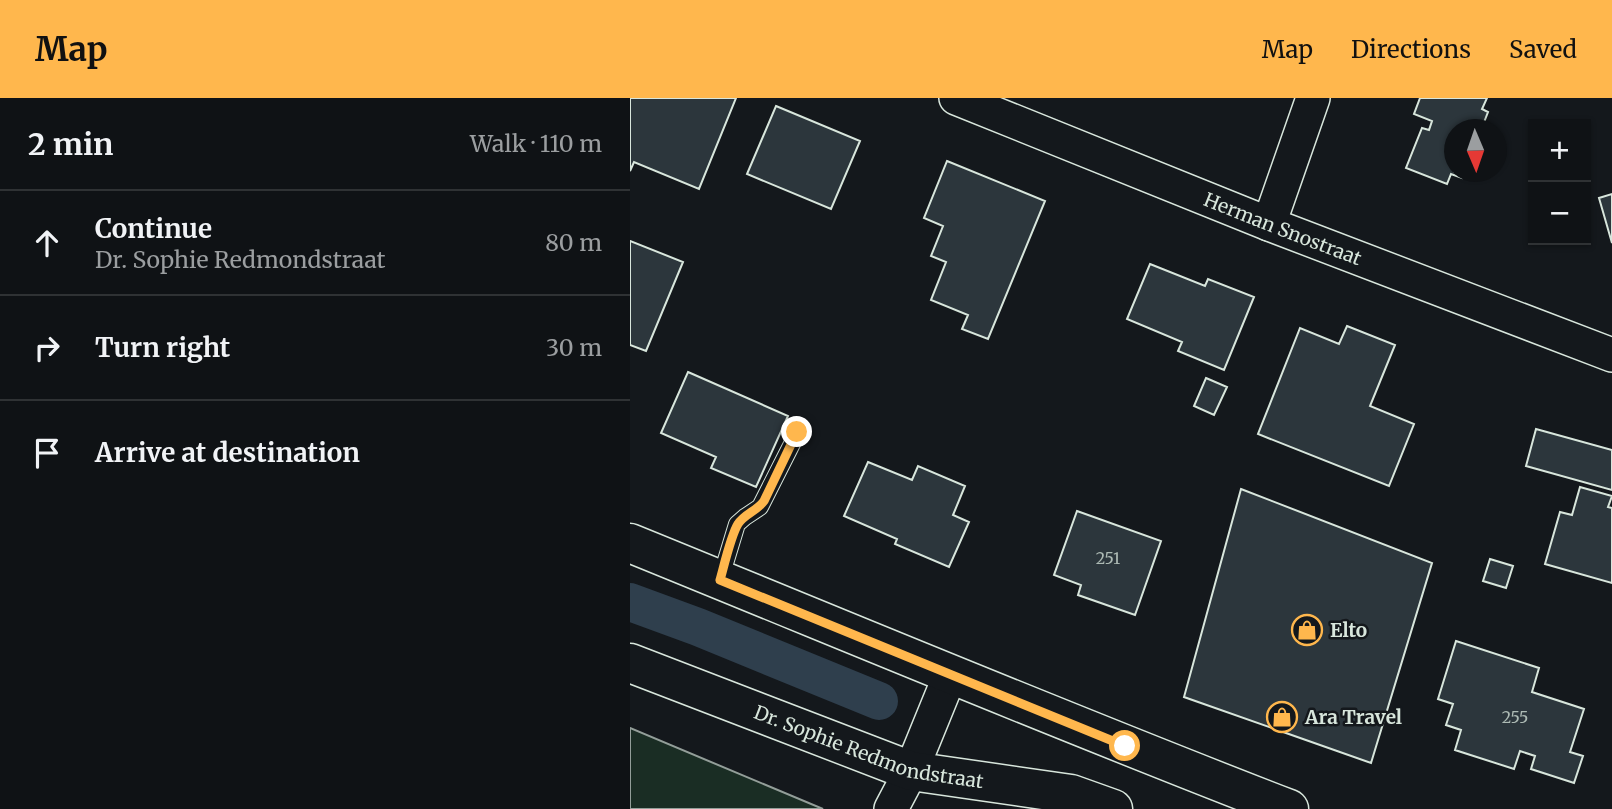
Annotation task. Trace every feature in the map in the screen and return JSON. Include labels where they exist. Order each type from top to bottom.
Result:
[{"type":"street","name":"Herman Snostraat","points":[[956,98],[1269,224],[1612,355]]},
{"type":"street","points":[[1269,224],[1313,98]]},
{"type":"street","points":[[630,543],[1125,746],[1289,809]]},
{"type":"street","name":"Dr. Sophie Redmondstraat","points":[[630,663],[911,771],[1071,794],[1113,809]]},
{"type":"street","points":[[891,809],[911,771],[951,673]]},
{"type":"lane","points":[[720,580],[737,524],[764,501],[797,432]]},
{"type":"green space","points":[[630,728],[823,809],[630,809]]},
{"type":"building","points":[[630,98],[736,98],[699,189],[634,162],[630,171]]},
{"type":"building","points":[[1420,98],[1487,98],[1482,109],[1488,112],[1485,119],[1444,119],[1444,182],[1448,182],[1447,184],[1406,168],[1422,128],[1429,130],[1432,121],[1414,114]]},
{"type":"building","points":[[776,106],[860,141],[831,209],[747,174]]},
{"type":"building","points":[[947,161],[1045,201],[988,339],[962,329],[968,315],[931,300],[946,262],[931,256],[943,226],[924,218]]},
{"type":"building","points":[[1612,194],[1612,243],[1599,198]]},
{"type":"building","points":[[630,241],[683,262],[646,351],[630,345]]},
{"type":"building","points":[[1150,264],[1205,286],[1208,279],[1254,297],[1224,370],[1178,351],[1182,342],[1127,319]]},
{"type":"building","points":[[1347,326],[1395,345],[1370,406],[1414,424],[1389,486],[1258,434],[1300,328],[1339,344]]},
{"type":"building","points":[[688,372],[788,416],[756,487],[711,468],[716,457],[661,433]]},
{"type":"building","points":[[1206,378],[1227,387],[1214,415],[1194,406]]},
{"type":"building","points":[[1536,429],[1612,450],[1612,490],[1526,466]]},
{"type":"building","points":[[868,462],[912,480],[918,466],[965,486],[953,515],[969,522],[949,567],[895,544],[897,539],[844,516]]},
{"type":"building","points":[[1580,487],[1612,496],[1608,507],[1612,508],[1612,583],[1545,564],[1560,512],[1572,515]]},
{"type":"building","name":"Elto","points":[[1241,489],[1432,563],[1371,763],[1184,697]]},
{"type":"building","points":[[1077,511],[1161,541],[1135,615],[1078,595],[1081,585],[1054,575]]},
{"type":"building","points":[[1490,559],[1513,566],[1506,588],[1483,581]]},
{"type":"building","points":[[1456,641],[1539,668],[1532,692],[1584,709],[1570,752],[1583,756],[1574,783],[1531,769],[1535,756],[1520,751],[1514,769],[1455,750],[1461,730],[1446,725],[1453,704],[1438,699]]},
{"type":"waterway","points":[[630,602],[879,701]]},
{"type":"place","name":"Elto","points":[[1307,630]]},
{"type":"place","name":"Ara Travel","points":[[1282,717]]},
{"type":"route","points":[[797,432],[764,501],[737,524],[720,580],[1125,746]]}]
